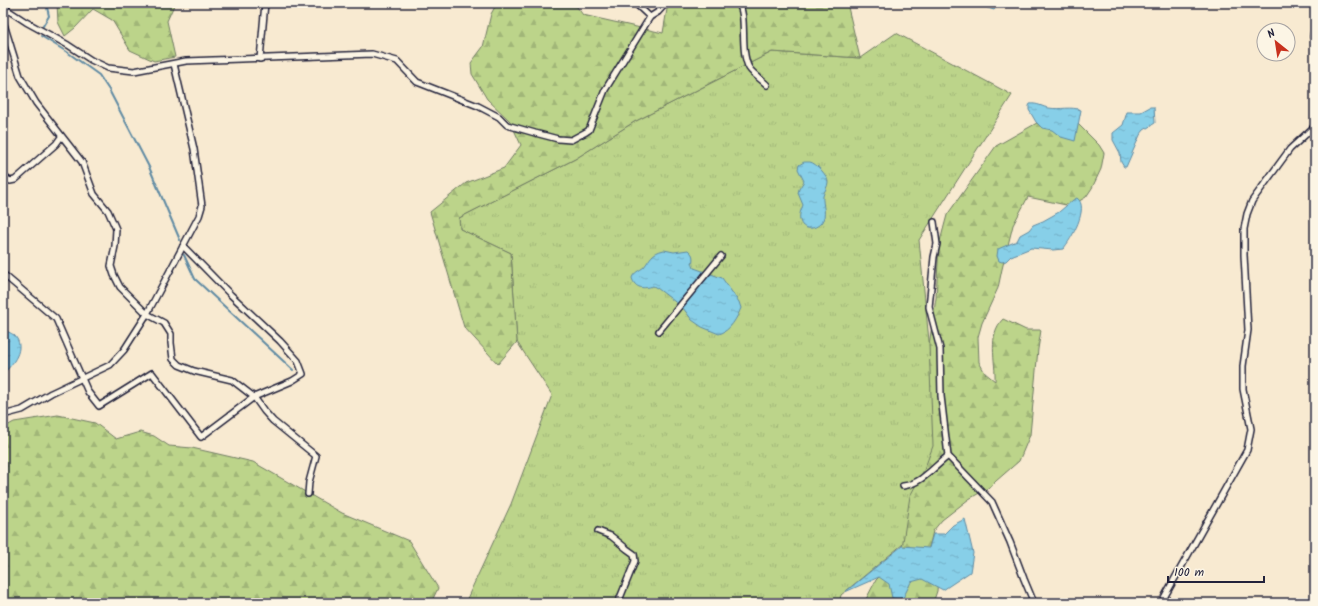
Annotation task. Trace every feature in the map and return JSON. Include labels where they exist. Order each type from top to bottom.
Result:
[{"type":"street","points":[[260,60],[266,3]]},
{"type":"street","points":[[635,3],[650,17]]},
{"type":"street","points":[[3,7],[26,22],[68,44],[91,60],[108,68],[134,71],[186,61],[260,60],[372,54],[380,55],[397,61],[417,82],[478,106],[499,117],[507,125],[558,139],[571,140],[586,132],[591,126],[605,90],[650,17],[658,12],[666,3]]},
{"type":"street","points":[[738,3],[741,6],[744,52],[750,68],[767,85]]},
{"type":"street","points":[[3,21],[20,76],[36,103],[82,162],[94,194],[108,211],[116,229],[115,246],[111,266],[120,286],[147,314],[164,323],[171,334],[174,359],[179,365],[194,371],[232,380],[254,397],[273,421],[316,456],[309,482],[308,494]]},
{"type":"street","points":[[1315,30],[1313,37],[1315,38]]},
{"type":"street","points":[[3,415],[22,410],[51,393],[110,365],[124,350],[147,314],[199,216],[202,206],[194,149],[174,64]]},
{"type":"street","points":[[1161,603],[1247,450],[1251,429],[1244,388],[1243,366],[1248,330],[1244,255],[1244,229],[1247,214],[1252,201],[1290,149],[1315,126]]},
{"type":"street","points":[[3,176],[10,181],[15,180],[56,144],[61,137]]},
{"type":"street","points":[[934,222],[937,244],[929,307],[940,349],[941,396],[948,456],[992,502],[1010,542],[1034,603]]},
{"type":"street","points":[[3,274],[56,319],[88,392],[99,406],[152,373],[200,437],[254,397],[292,381],[302,374],[298,361],[280,341],[231,295],[183,246]]},
{"type":"street","points":[[659,331],[721,256]]},
{"type":"street","points":[[903,486],[910,485],[921,479],[948,456]]},
{"type":"street","points":[[598,531],[611,536],[634,554],[635,562],[618,603]]},
{"type":"green space","points":[[57,3],[175,3],[167,21],[175,57],[154,61],[130,50],[112,20],[93,9],[65,36],[58,22]]},
{"type":"green space","points":[[497,3],[574,3],[583,15],[663,33],[668,3],[847,3],[860,58],[772,52],[634,122],[575,159],[459,218],[460,229],[511,253],[517,342],[498,364],[464,327],[430,212],[466,183],[504,168],[521,145],[510,121],[487,99],[472,74],[471,63],[483,47],[491,14]]},
{"type":"green space","points":[[896,33],[1012,95],[919,240],[940,451],[914,535],[841,595],[839,603],[465,603],[511,504],[552,395],[517,342],[511,253],[460,229],[459,218],[575,159],[634,122],[772,52],[860,58]]},
{"type":"green space","points":[[1044,119],[1077,123],[1099,145],[1104,153],[1101,169],[1092,188],[1086,197],[1071,206],[1028,197],[1013,225],[998,288],[982,323],[978,337],[979,362],[985,373],[995,381],[994,340],[998,325],[1003,319],[1026,330],[1041,330],[1030,435],[1019,461],[988,488],[969,499],[942,520],[933,531],[929,548],[939,565],[937,591],[933,603],[864,603],[876,580],[901,555],[910,496],[924,470],[933,446],[929,345],[936,298],[939,245],[947,215],[996,146]]},
{"type":"green space","points":[[58,415],[95,423],[116,439],[140,432],[154,436],[169,446],[192,448],[253,462],[342,513],[409,541],[438,588],[431,603],[3,603],[3,428],[14,422]]},
{"type":"water","points":[[981,3],[999,3],[994,10],[982,6]]},
{"type":"water","points":[[1030,104],[1047,108],[1073,108],[1081,110],[1075,141],[1061,137],[1052,130],[1042,128],[1036,122],[1029,110]]},
{"type":"water","points":[[1150,107],[1154,107],[1155,123],[1144,130],[1140,135],[1126,167],[1124,167],[1121,162],[1120,153],[1113,140],[1113,133],[1123,125],[1127,112],[1141,112]]},
{"type":"water","points":[[804,162],[810,162],[818,167],[826,176],[828,182],[823,196],[823,220],[821,223],[812,228],[806,228],[803,226],[800,220],[803,205],[798,193],[804,181],[798,169],[799,165]]},
{"type":"water","points":[[1077,198],[1080,202],[1081,208],[1078,224],[1063,249],[1053,250],[1031,248],[1011,256],[1006,261],[999,261],[997,256],[998,249],[1017,241],[1020,235],[1029,230],[1033,225],[1059,212]]},
{"type":"water","points":[[664,250],[674,252],[688,250],[691,252],[693,257],[694,268],[722,278],[739,302],[741,308],[735,320],[727,330],[719,334],[702,327],[692,320],[683,308],[657,288],[653,286],[646,288],[640,287],[633,282],[632,278],[634,274],[644,267],[654,254]]},
{"type":"water","points":[[3,329],[14,335],[18,340],[19,351],[14,361],[3,374]]},
{"type":"water","points":[[965,519],[973,553],[970,572],[943,590],[922,579],[911,582],[902,600],[892,598],[889,584],[879,577],[845,592],[902,546],[929,548],[933,534],[944,534],[953,525]]},
{"type":"waterway","points":[[43,26],[49,16],[46,3]]},
{"type":"waterway","points":[[41,36],[67,52],[99,75],[109,90],[149,167],[180,240]]},
{"type":"waterway","points":[[184,255],[195,279],[293,370]]}]
